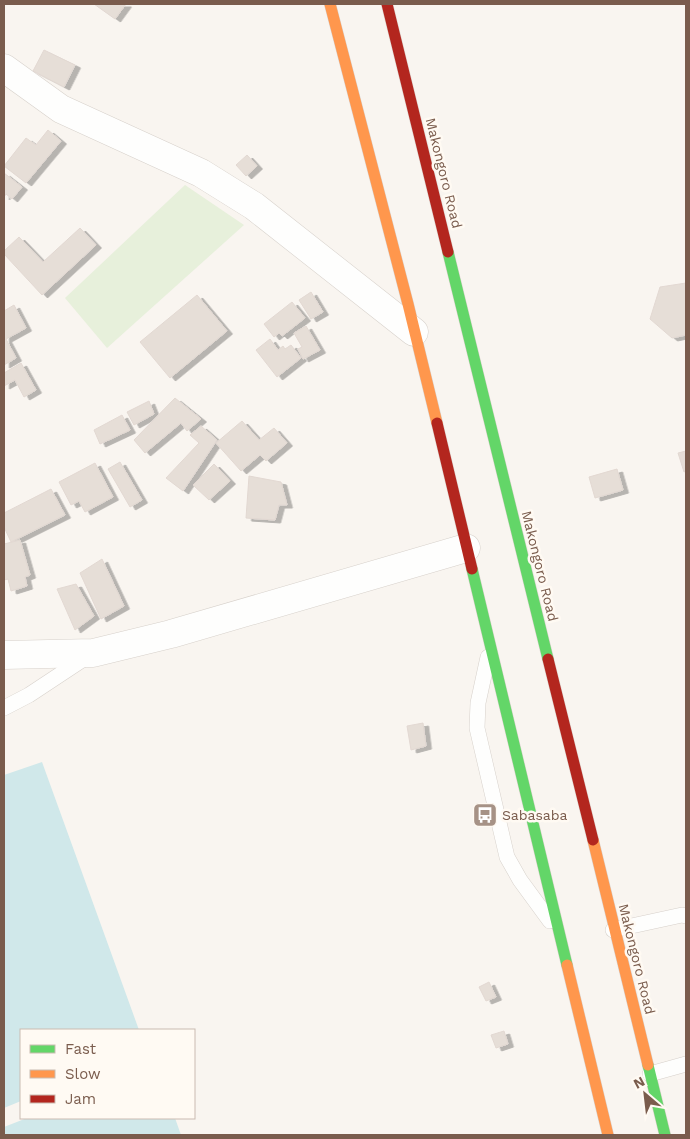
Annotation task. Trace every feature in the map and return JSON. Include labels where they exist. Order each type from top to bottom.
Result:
[{"type":"main road","points":[[330,4],[414,332],[608,1135]]},
{"type":"main road","name":"Makongoro Road","points":[[387,4],[665,1135]]},
{"type":"street","points":[[4,68],[61,109],[200,173],[254,206],[414,332]]},
{"type":"street","points":[[4,656],[93,652],[171,634],[466,548]]},
{"type":"lane","points":[[490,646],[478,704],[477,728],[507,857],[520,880],[558,932]]},
{"type":"lane","points":[[4,708],[29,695],[93,652]]},
{"type":"lane","points":[[614,930],[682,915],[686,916]]},
{"type":"lane","points":[[650,1074],[686,1064]]},
{"type":"green space","points":[[185,185],[244,225],[107,348],[65,298]]},
{"type":"water","points":[[42,762],[139,1029],[20,1029],[20,1101],[4,1108],[4,775]]},
{"type":"water","points":[[24,1119],[175,1119],[181,1135],[4,1135],[4,1127]]},
{"type":"building","points":[[94,4],[126,4],[115,19]]},
{"type":"building","points":[[44,50],[75,65],[64,87],[33,71]]},
{"type":"building","points":[[48,130],[61,141],[26,183],[4,166],[26,138],[36,145]]},
{"type":"building","points":[[247,155],[257,166],[246,176],[236,165]]},
{"type":"building","points":[[4,173],[22,187],[12,199],[6,194],[4,197]]},
{"type":"building","points":[[80,228],[96,245],[42,295],[4,254],[4,251],[19,237],[43,262]]},
{"type":"building","points":[[686,283],[686,335],[672,338],[650,319],[660,287]]},
{"type":"building","points":[[311,292],[323,312],[311,319],[299,300]]},
{"type":"building","points":[[197,295],[227,331],[170,378],[140,342]]},
{"type":"building","points":[[292,302],[305,318],[282,336],[279,333],[274,337],[264,324]]},
{"type":"building","points":[[14,305],[26,328],[6,339],[16,358],[4,365],[4,311]]},
{"type":"building","points":[[306,326],[320,350],[303,359],[298,349],[302,347],[294,333]]},
{"type":"building","points":[[270,339],[278,350],[283,346],[285,349],[291,345],[301,358],[277,377],[256,350]]},
{"type":"building","points":[[21,363],[36,390],[24,397],[15,380],[4,386],[4,373]]},
{"type":"building","points":[[175,398],[201,419],[187,431],[181,423],[145,453],[134,440]]},
{"type":"building","points":[[149,401],[154,414],[134,425],[127,412]]},
{"type":"building","points":[[122,415],[130,430],[100,444],[94,430]]},
{"type":"building","points":[[242,421],[259,440],[274,428],[287,443],[266,461],[260,455],[241,471],[216,443]]},
{"type":"building","points":[[201,426],[217,440],[183,491],[166,478],[199,443],[190,435]]},
{"type":"building","points":[[686,451],[686,471],[684,472],[678,453]]},
{"type":"building","points":[[120,462],[142,500],[130,507],[108,469]]},
{"type":"building","points":[[95,463],[113,497],[85,512],[79,501],[71,505],[59,482]]},
{"type":"building","points":[[214,464],[230,481],[209,500],[193,485]]},
{"type":"building","points":[[617,469],[623,490],[595,498],[589,477]]},
{"type":"building","points":[[249,476],[281,482],[287,505],[279,505],[275,520],[246,518]]},
{"type":"building","points":[[51,489],[65,515],[11,542],[4,527],[4,513]]},
{"type":"building","points":[[20,540],[30,575],[25,577],[27,586],[11,591],[8,579],[4,580],[4,544]]},
{"type":"building","points":[[102,559],[124,606],[101,619],[80,573]]},
{"type":"building","points":[[76,584],[94,616],[75,630],[57,589]]},
{"type":"building","points":[[423,723],[426,746],[411,750],[407,726]]},
{"type":"building","points":[[489,982],[496,997],[486,1001],[479,987]]},
{"type":"building","points":[[504,1031],[508,1044],[496,1048],[491,1035]]},
{"type":"traffic: fast","points":[[448,252],[548,659]]},
{"type":"traffic: fast","points":[[472,569],[567,965]]},
{"type":"traffic: fast","points":[[648,1065],[665,1135]]},
{"type":"traffic: slow","points":[[330,4],[437,423]]},
{"type":"traffic: slow","points":[[593,840],[648,1065]]},
{"type":"traffic: slow","points":[[567,965],[608,1135]]},
{"type":"traffic: jam","points":[[387,4],[448,252]]},
{"type":"traffic: jam","points":[[437,423],[472,569]]},
{"type":"traffic: jam","points":[[548,659],[593,840]]},
{"type":"place","name":"Sabasaba","points":[[485,815]]}]
